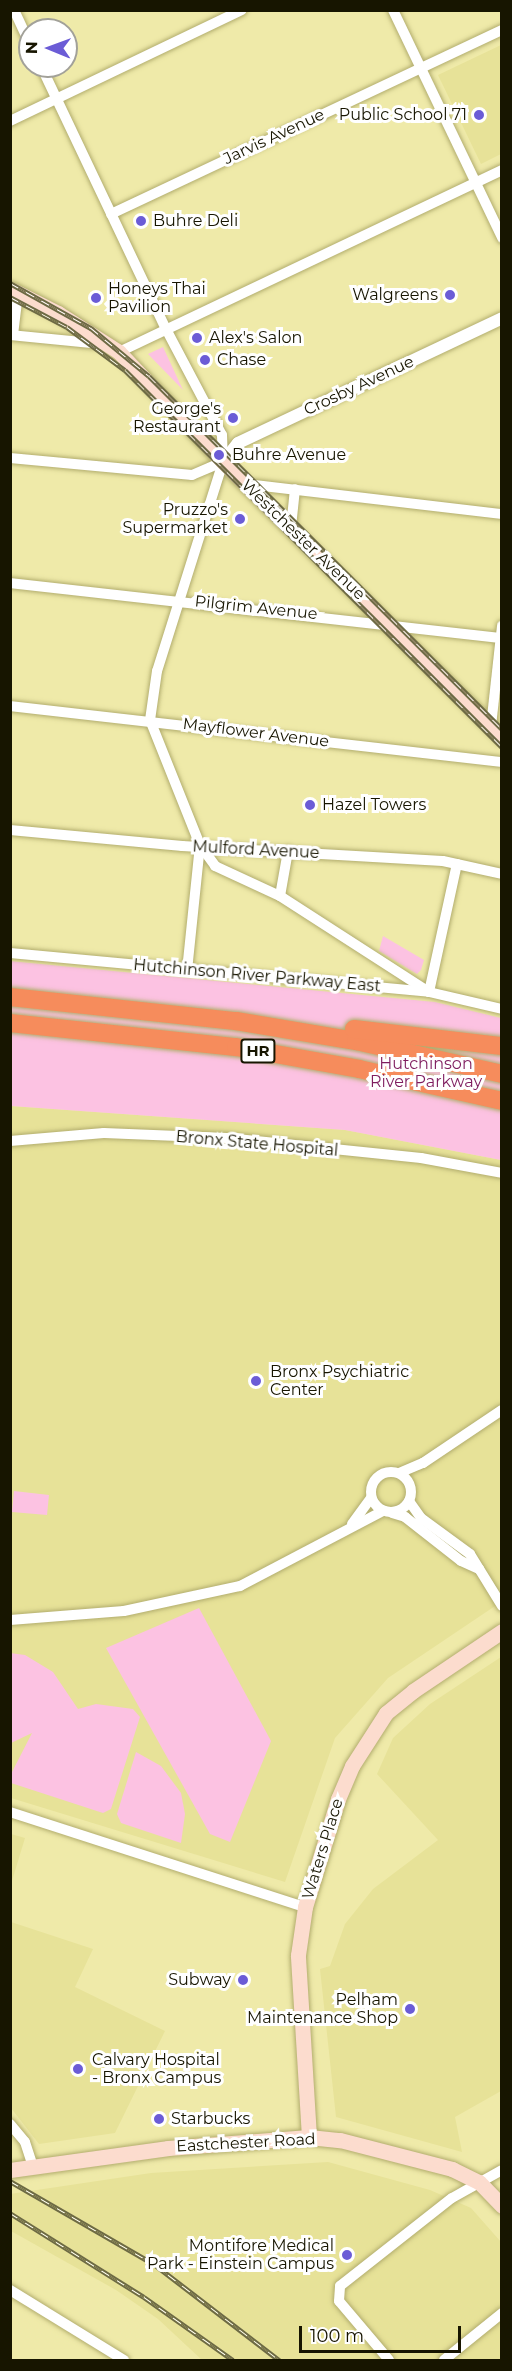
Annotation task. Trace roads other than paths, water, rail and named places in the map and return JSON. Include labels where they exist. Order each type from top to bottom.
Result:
[{"type":"highway","name":"HR","points":[[10,997],[123,1006],[236,1021],[356,1041],[501,1074]]},
{"type":"highway","points":[[236,1021],[332,1026],[501,1046]]},
{"type":"highway","name":"HR","points":[[10,1023],[246,1049],[402,1077],[501,1101]]},
{"type":"main road","name":"Westchester Avenue","points":[[14,291],[112,348],[223,462],[496,732]]},
{"type":"main road","name":"Waters Place","points":[[309,2137],[297,1972],[305,1906],[345,1781],[372,1732],[386,1713],[413,1691],[501,1631]]},
{"type":"main road","name":"Eastchester Road","points":[[10,2170],[168,2148],[309,2137],[370,2148],[452,2169],[480,2182],[501,2206]]},
{"type":"street","points":[[10,121],[242,10]]},
{"type":"street","points":[[393,10],[501,238]]},
{"type":"street","name":"Jarvis Avenue","points":[[111,214],[501,30]]},
{"type":"street","points":[[46,78],[166,329],[222,435],[223,462],[157,671],[150,720],[200,845],[215,866],[279,896],[378,957],[429,992],[457,864]]},
{"type":"street","points":[[14,291],[12,335],[112,348],[166,329],[501,170]]},
{"type":"street","name":"Crosby Avenue","points":[[223,462],[243,441],[501,318]]},
{"type":"street","points":[[10,458],[192,475],[223,462]]},
{"type":"street","points":[[246,484],[501,514]]},
{"type":"street","points":[[291,527],[295,489]]},
{"type":"street","name":"Pilgrim Avenue","points":[[10,583],[501,634]]},
{"type":"street","points":[[496,732],[501,634]]},
{"type":"street","name":"Mayflower Avenue","points":[[10,706],[150,720],[501,762]]},
{"type":"street","name":"Mulford Avenue","points":[[10,830],[457,864],[501,874]]},
{"type":"street","points":[[186,970],[200,845]]},
{"type":"street","points":[[279,896],[288,851]]},
{"type":"street","name":"Hutchinson River Parkway East","points":[[10,953],[429,992],[501,1009]]},
{"type":"street","name":"Bronx State Hospital","points":[[10,1142],[104,1133],[227,1138],[421,1158],[501,1173]]},
{"type":"street","points":[[352,1524],[371,1498],[371,1486],[377,1476],[388,1471],[399,1473],[423,1463],[501,1410]]},
{"type":"street","points":[[423,1463],[410,1488],[409,1502],[421,1518],[470,1554],[501,1606]]},
{"type":"street","points":[[399,1473],[410,1488]]},
{"type":"street","points":[[371,1498],[387,1512],[405,1517],[461,1561],[478,1569]]},
{"type":"street","points":[[10,1620],[124,1611],[240,1586],[272,1572],[352,1524],[409,1502]]},
{"type":"street","points":[[10,1812],[305,1906]]},
{"type":"street","points":[[10,2124],[25,2142],[33,2166]]},
{"type":"street","points":[[389,2361],[341,2304],[337,2293],[344,2282],[452,2198],[501,2170]]},
{"type":"street","points":[[10,2290],[124,2361]]},
{"type":"street","points":[[444,2361],[501,2313]]},
{"type":"railway","points":[[10,283],[91,328],[149,376],[502,729]]},
{"type":"railway","points":[[10,297],[67,327],[125,370],[502,747]]},
{"type":"railway","points":[[10,2181],[154,2264],[279,2360]]},
{"type":"railway","points":[[10,2213],[144,2297],[233,2360]]},
{"type":"place","name":"Public School 71","points":[[479,115]]},
{"type":"place","name":"Buhre Deli","points":[[141,221]]},
{"type":"place","name":"Walgreens","points":[[450,295]]},
{"type":"place","name":"Honeys Thai Pavilion","points":[[96,298]]},
{"type":"place","name":"Alex's Salon","points":[[197,338]]},
{"type":"place","name":"Chase","points":[[205,360]]},
{"type":"place","name":"George's Restaurant","points":[[233,418]]},
{"type":"place","name":"Buhre Avenue","points":[[219,455]]},
{"type":"place","name":"Pruzzo's Supermarket","points":[[240,519]]},
{"type":"place","name":"Hazel Towers","points":[[310,805]]},
{"type":"place","name":"Bronx Psychiatric Center","points":[[256,1381]]},
{"type":"place","name":"Subway","points":[[243,1980]]},
{"type":"place","name":"Pelham Maintenance Shop","points":[[410,2009]]},
{"type":"place","name":"Calvary Hospital - Bronx Campus","points":[[78,2069]]},
{"type":"place","name":"Starbucks","points":[[159,2119]]},
{"type":"place","name":"Montifore Medical Park - Einstein Campus","points":[[347,2255]]},
{"type":"park label","name":"Hutchinson River Parkway","points":[[426,1073]]}]
